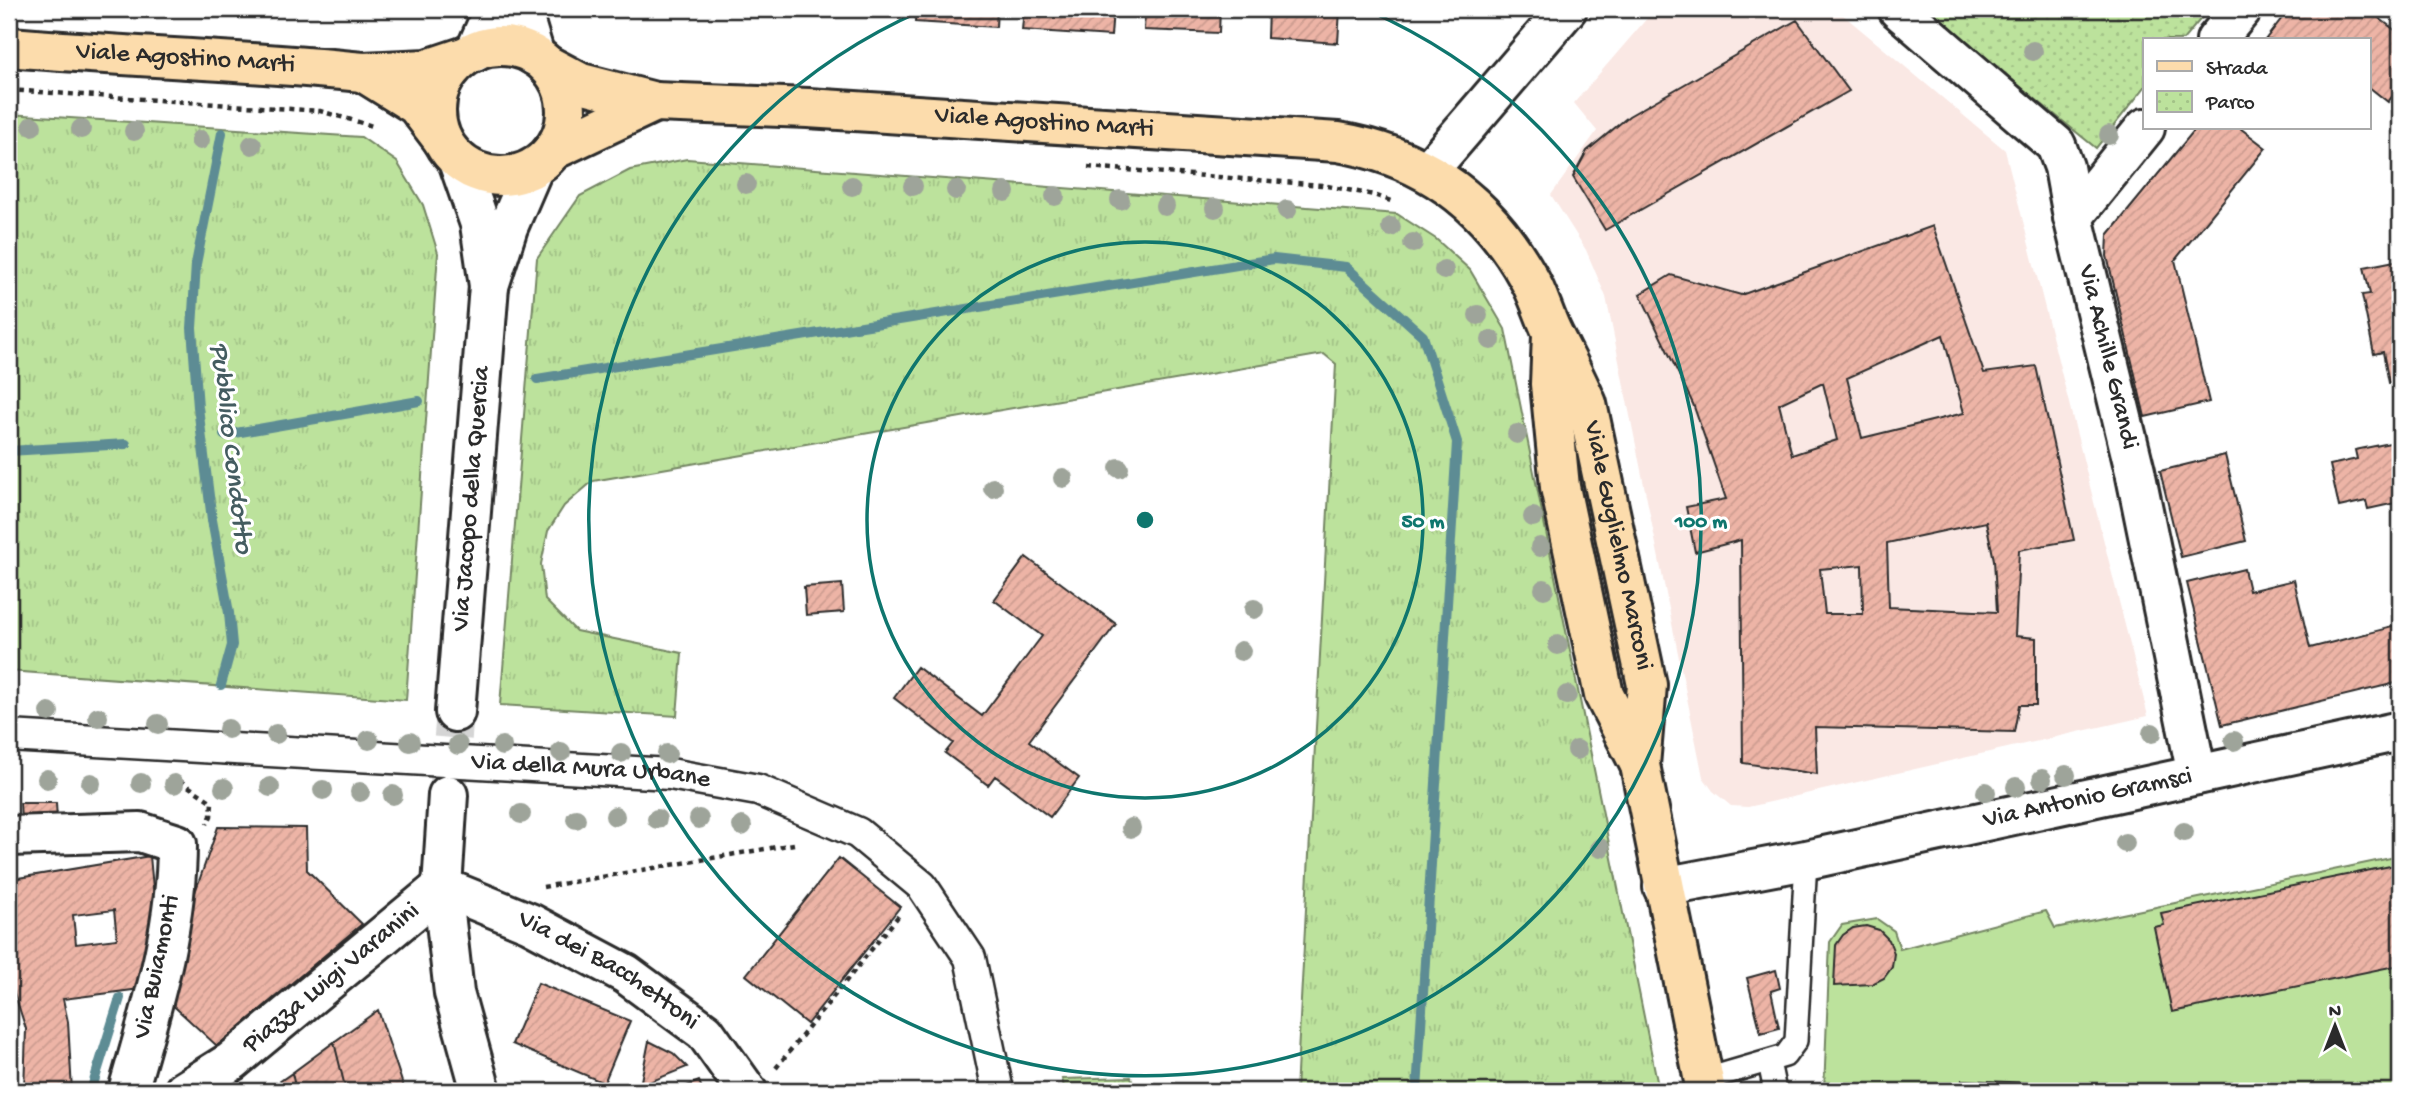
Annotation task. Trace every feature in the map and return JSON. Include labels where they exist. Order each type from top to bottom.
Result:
[{"type":"main road","points":[[503,46],[524,50],[541,60],[557,76],[566,101],[567,117],[561,138],[543,159],[513,176],[491,176],[474,171],[450,151],[438,130],[435,111],[438,91],[448,72],[482,48],[503,46]]},
{"type":"main road","name":"Viale Agostino Marti","points":[[9,47],[102,55],[238,61],[363,72],[427,69],[469,55]]},
{"type":"main road","name":"Viale Agostino Marti","points":[[541,60],[580,83],[655,102],[808,107],[1338,142],[1366,146],[1428,171]]},
{"type":"main road","name":"Viale Agostino Marti","points":[[363,72],[416,105],[450,151]]},
{"type":"main road","name":"Viale Agostino Marti","points":[[543,159],[655,102]]},
{"type":"main road","name":"Viale Guglielmo Marconi","points":[[1428,171],[1477,210],[1501,237],[1529,278],[1552,333],[1587,404],[1647,685],[1640,765],[1705,1086]]},
{"type":"street","points":[[469,55],[494,9]]},
{"type":"street","points":[[521,9],[541,60]]},
{"type":"street","points":[[1428,171],[1567,9]]},
{"type":"street","name":"Via Achille Grandi","points":[[1898,9],[2056,145],[2064,167],[2073,217],[2134,471],[2197,775]]},
{"type":"street","points":[[2218,38],[2242,9]]},
{"type":"street","points":[[2073,217],[2143,130]]},
{"type":"street","name":"Via Jacopo della Quercia","points":[[450,151],[480,224],[489,286],[455,712]]},
{"type":"street","name":"Via Jacopo della Quercia","points":[[489,286],[508,227],[543,159]]},
{"type":"street","name":"Via Antonio Gramsci","points":[[1663,887],[1790,863],[2400,731]]},
{"type":"street","name":"Via della Mura Urbane","points":[[9,736],[670,774],[758,790],[858,833],[922,886],[970,958],[998,1091]]},
{"type":"street","points":[[448,795],[442,887],[454,993],[481,1091]]},
{"type":"street","points":[[9,836],[140,832],[177,844]]},
{"type":"street","name":"Via Buiamonti","points":[[128,1091],[166,952],[177,877],[177,844]]},
{"type":"street","name":"Via dei Bacchettoni","points":[[442,887],[530,923],[626,974],[705,1032],[761,1080]]},
{"type":"street","name":"Piazza Luigi Varanini","points":[[184,1091],[232,1061],[442,887]]},
{"type":"lane","points":[[1705,1086],[1785,1056],[1796,1041],[1790,863]]},
{"type":"lane","points":[[1769,1062],[1775,1091]]},
{"type":"path","points":[[9,90],[320,111],[381,128]]},
{"type":"path","points":[[1087,167],[1322,185],[1374,195],[1394,202]]},
{"type":"path","points":[[177,844],[208,823],[212,802],[178,780]]},
{"type":"path","points":[[530,923],[543,887],[858,833]]},
{"type":"path","points":[[761,1080],[922,886]]},
{"type":"shaded area","points":[[1655,9],[1836,9],[2005,150],[2148,716],[1748,807],[1731,806],[1713,791],[1703,777],[1606,297],[1586,250],[1551,195],[1597,131],[1574,103]]},
{"type":"green space","points":[[1924,9],[2209,9],[2185,38],[2143,38],[2143,89],[2096,148]]},
{"type":"green space","points":[[9,114],[361,137],[397,162],[423,205],[438,253],[406,700],[9,671]]},
{"type":"green space","points":[[687,159],[1397,214],[1436,239],[1470,270],[1505,329],[1659,1091],[1296,1091],[1336,364],[1324,354],[593,481],[564,506],[548,531],[541,564],[545,600],[576,631],[682,653],[677,716],[500,705],[537,258],[580,196],[630,170]]},
{"type":"green space","points":[[2400,856],[2400,1091],[1824,1091],[1830,942],[1842,925],[1877,919],[1894,931],[1900,949],[2046,911],[2055,928]]},
{"type":"green space","points":[[1131,1077],[1136,1091],[1065,1091],[1062,1079]]},
{"type":"building","points":[[916,9],[997,9],[996,27],[915,22]]},
{"type":"building","points":[[1024,9],[1113,9],[1111,36],[1022,30]]},
{"type":"building","points":[[1145,9],[1220,9],[1219,33],[1144,30]]},
{"type":"building","points":[[1268,9],[1340,9],[1338,43],[1267,38]]},
{"type":"building","points":[[2289,9],[2367,9],[2400,34],[2400,86],[2388,102],[2370,88],[2370,38],[2267,38]]},
{"type":"building","points":[[1797,20],[1849,91],[1605,230],[1573,177],[1587,151],[1629,116]]},
{"type":"building","points":[[2194,130],[2243,130],[2266,148],[2175,260],[2209,402],[2145,417],[2107,256],[2108,235]]},
{"type":"building","points":[[1933,226],[1984,373],[2036,366],[2074,540],[2019,550],[2015,636],[2036,638],[2036,705],[2019,705],[2014,732],[1815,727],[1817,774],[1743,763],[1741,540],[1695,552],[1686,507],[1726,499],[1693,404],[1640,294],[1671,275],[1741,295]],"holes":[[[1943,335],[1964,413],[1862,438],[1847,378]],[[1823,383],[1837,440],[1792,455],[1779,404]],[[1986,522],[1994,560],[1997,612],[1889,607],[1887,543]],[[1862,565],[1863,614],[1825,614],[1820,569]]]},
{"type":"building","points":[[2400,260],[2400,380],[2389,383],[2383,352],[2374,354],[2362,295],[2370,294],[2364,267]]},
{"type":"building","points":[[2400,441],[2400,502],[2368,509],[2366,501],[2339,507],[2330,465],[2357,459],[2355,450]]},
{"type":"building","points":[[2225,455],[2246,541],[2181,557],[2160,471]]},
{"type":"building","points":[[1026,557],[1116,624],[1029,741],[1079,778],[1050,817],[995,776],[988,785],[945,753],[953,743],[894,698],[917,667],[982,716],[1042,636],[994,600]]},
{"type":"building","points":[[2244,569],[2249,591],[2294,580],[2310,648],[2400,625],[2400,682],[2222,725],[2187,583]]},
{"type":"building","points":[[842,584],[844,612],[806,615],[804,587]]},
{"type":"building","points":[[20,803],[56,803],[57,820],[21,821]]},
{"type":"building","points":[[218,827],[306,828],[307,870],[362,924],[217,1046],[165,998],[165,978]]},
{"type":"building","points":[[150,856],[157,931],[140,989],[63,999],[68,1022],[72,1091],[24,1091],[26,1029],[12,986],[9,987],[9,869],[12,879]],"holes":[[[114,910],[117,939],[76,944],[73,915]]]},
{"type":"building","points":[[839,858],[900,907],[807,1024],[746,975]]},
{"type":"building","points":[[2400,864],[2400,965],[2172,1012],[2154,927],[2164,925],[2161,913]]},
{"type":"building","points":[[1866,926],[1879,930],[1889,940],[1894,953],[1892,967],[1884,978],[1872,984],[1834,986],[1836,945],[1843,935],[1853,928]]},
{"type":"building","points":[[1776,970],[1780,988],[1771,991],[1779,1028],[1761,1033],[1747,978]]},
{"type":"building","points":[[538,983],[630,1021],[604,1083],[512,1044]]},
{"type":"building","points":[[378,1010],[405,1091],[346,1091],[334,1042]]},
{"type":"building","points":[[649,1041],[673,1053],[687,1067],[640,1086]]},
{"type":"building","points":[[334,1042],[346,1091],[296,1091],[292,1073]]},
{"type":"building","points":[[292,1073],[296,1091],[266,1091]]},
{"type":"building","points":[[1962,1080],[2053,1084],[2053,1091],[1961,1091]]},
{"type":"building","points":[[699,1081],[703,1091],[675,1091]]},
{"type":"waterway","name":"Pubblico Condotto","points":[[221,685],[232,645],[212,520],[198,407],[192,328],[196,264],[222,133]]},
{"type":"waterway","points":[[537,379],[1274,259],[1346,267],[1423,336],[1457,442],[1417,1091]]},
{"type":"waterway","points":[[224,435],[419,401]]},
{"type":"waterway","points":[[9,451],[126,444]]},
{"type":"waterway","name":"Pubblico Condotto","points":[[91,1091],[120,998]]},
{"type":"tunnel","points":[[448,795],[455,712]]}]
